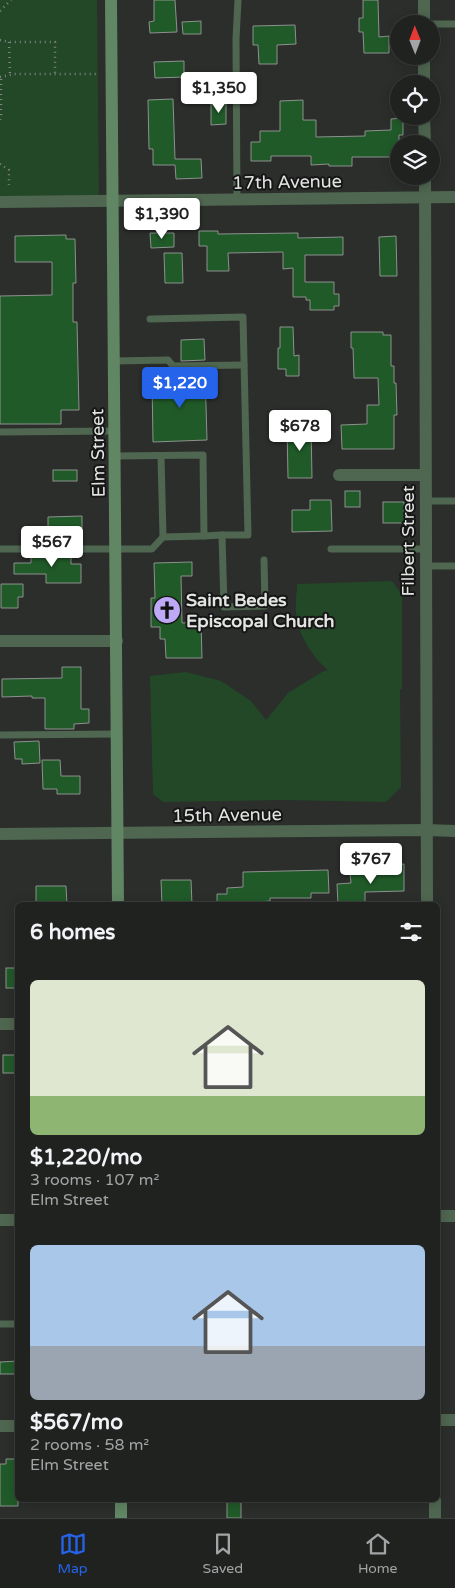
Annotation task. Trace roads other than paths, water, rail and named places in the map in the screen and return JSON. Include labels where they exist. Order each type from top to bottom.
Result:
[{"type":"street","name":"Elm Street","points":[[111,0],[118,902]]},
{"type":"street","points":[[424,0],[424,15]]},
{"type":"street","name":"Filbert Street","points":[[425,185],[427,902]]},
{"type":"street","name":"17th Avenue","points":[[0,202],[455,197]]},
{"type":"street","points":[[339,475],[425,475]]},
{"type":"street","points":[[0,642],[117,641]]},
{"type":"street","name":"15th Avenue","points":[[0,834],[426,830],[455,832]]},
{"type":"street","points":[[0,1024],[15,1024]]},
{"type":"street","points":[[440,1216],[455,1216]]},
{"type":"street","points":[[0,1220],[15,1220]]},
{"type":"street","points":[[440,1420],[455,1420]]},
{"type":"street","points":[[0,1426],[15,1426]]},
{"type":"street","points":[[121,1502],[121,1518]]},
{"type":"street","points":[[435,1502],[435,1518]]},
{"type":"lane","points":[[237,200],[236,39],[238,0]]},
{"type":"lane","points":[[440,24],[455,24]]},
{"type":"lane","points":[[0,549],[152,548],[163,537],[248,535],[243,317],[150,319]]},
{"type":"lane","points":[[114,361],[168,360],[173,366],[244,365]]},
{"type":"lane","points":[[0,432],[115,431]]},
{"type":"lane","points":[[115,456],[203,455],[204,536]]},
{"type":"lane","points":[[161,456],[163,537]]},
{"type":"lane","points":[[425,500],[455,501]]},
{"type":"lane","points":[[222,535],[224,607],[265,606],[264,560]]},
{"type":"lane","points":[[331,549],[425,549]]},
{"type":"lane","points":[[425,566],[455,566]]},
{"type":"lane","points":[[0,734],[118,734]]},
{"type":"lane","points":[[0,1324],[15,1324]]},
{"type":"place","name":"Saint Bedes Episcopal Church","points":[[167,610]]}]
